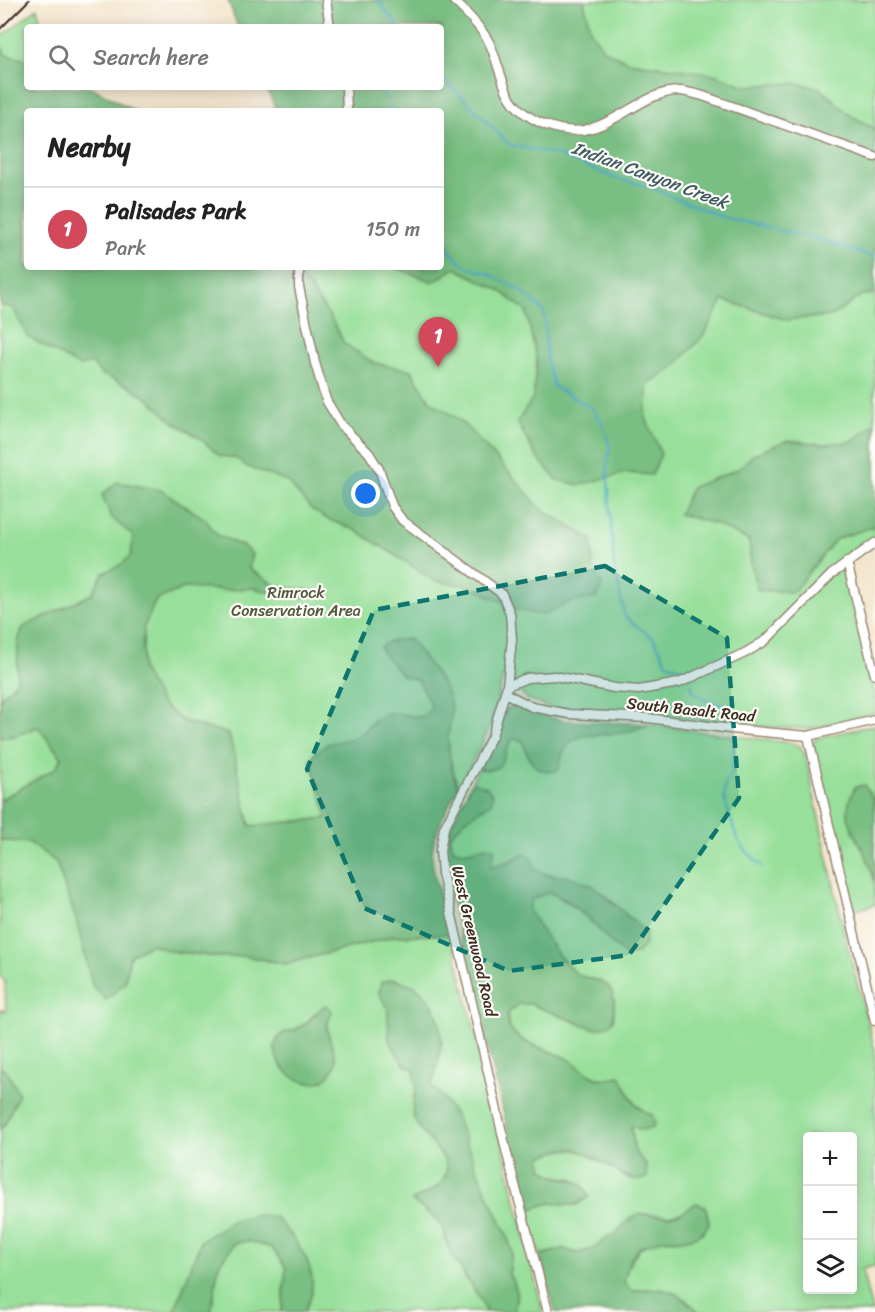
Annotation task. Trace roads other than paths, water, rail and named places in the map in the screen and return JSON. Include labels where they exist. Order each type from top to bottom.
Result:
[{"type":"street","points":[[326,0],[330,24]]},
{"type":"street","points":[[453,0],[477,25],[488,42],[513,101],[525,113],[547,125],[572,130],[590,129],[658,95],[680,91],[703,96],[875,157]]},
{"type":"street","points":[[346,90],[347,108]]},
{"type":"street","name":"West Greenwood Road","points":[[299,270],[299,287],[315,363],[326,400],[341,425],[369,453],[379,469],[392,506],[402,520],[502,594],[510,613],[512,639],[506,689],[492,736],[444,828],[440,850],[442,873],[507,1154],[548,1312]]},
{"type":"street","points":[[506,689],[527,678],[555,676],[614,688],[639,690],[679,682],[745,653],[765,641],[832,574],[875,543]]},
{"type":"street","points":[[847,562],[875,675]]},
{"type":"street","name":"South Basalt Road","points":[[506,689],[532,707],[569,714],[648,718],[808,736],[875,720]]},
{"type":"street","points":[[808,736],[875,1022]]},
{"type":"waterway","name":"Indian Canyon Creek","points":[[378,0],[396,24]]},
{"type":"waterway","name":"Indian Canyon Creek","points":[[444,79],[510,145],[554,154],[618,179],[647,186],[723,217],[820,240],[875,257]]},
{"type":"waterway","points":[[382,91],[391,108]]},
{"type":"waterway","points":[[444,239],[446,246],[459,261],[518,289],[544,312],[547,362],[554,387],[591,407],[604,426],[610,448],[607,466],[614,566],[625,617],[654,639],[667,663],[687,673]]},
{"type":"waterway","points":[[691,684],[694,693],[709,702],[723,705],[730,717],[736,721]]},
{"type":"waterway","points":[[735,737],[732,773],[725,783],[724,798],[737,839],[762,866]]},
{"type":"railway","points":[[0,29],[29,0]]},
{"type":"place","name":"Palisades Park","points":[[438,367]]},
{"type":"park label","name":"Rimrock Conservation Area","points":[[296,601]]}]
